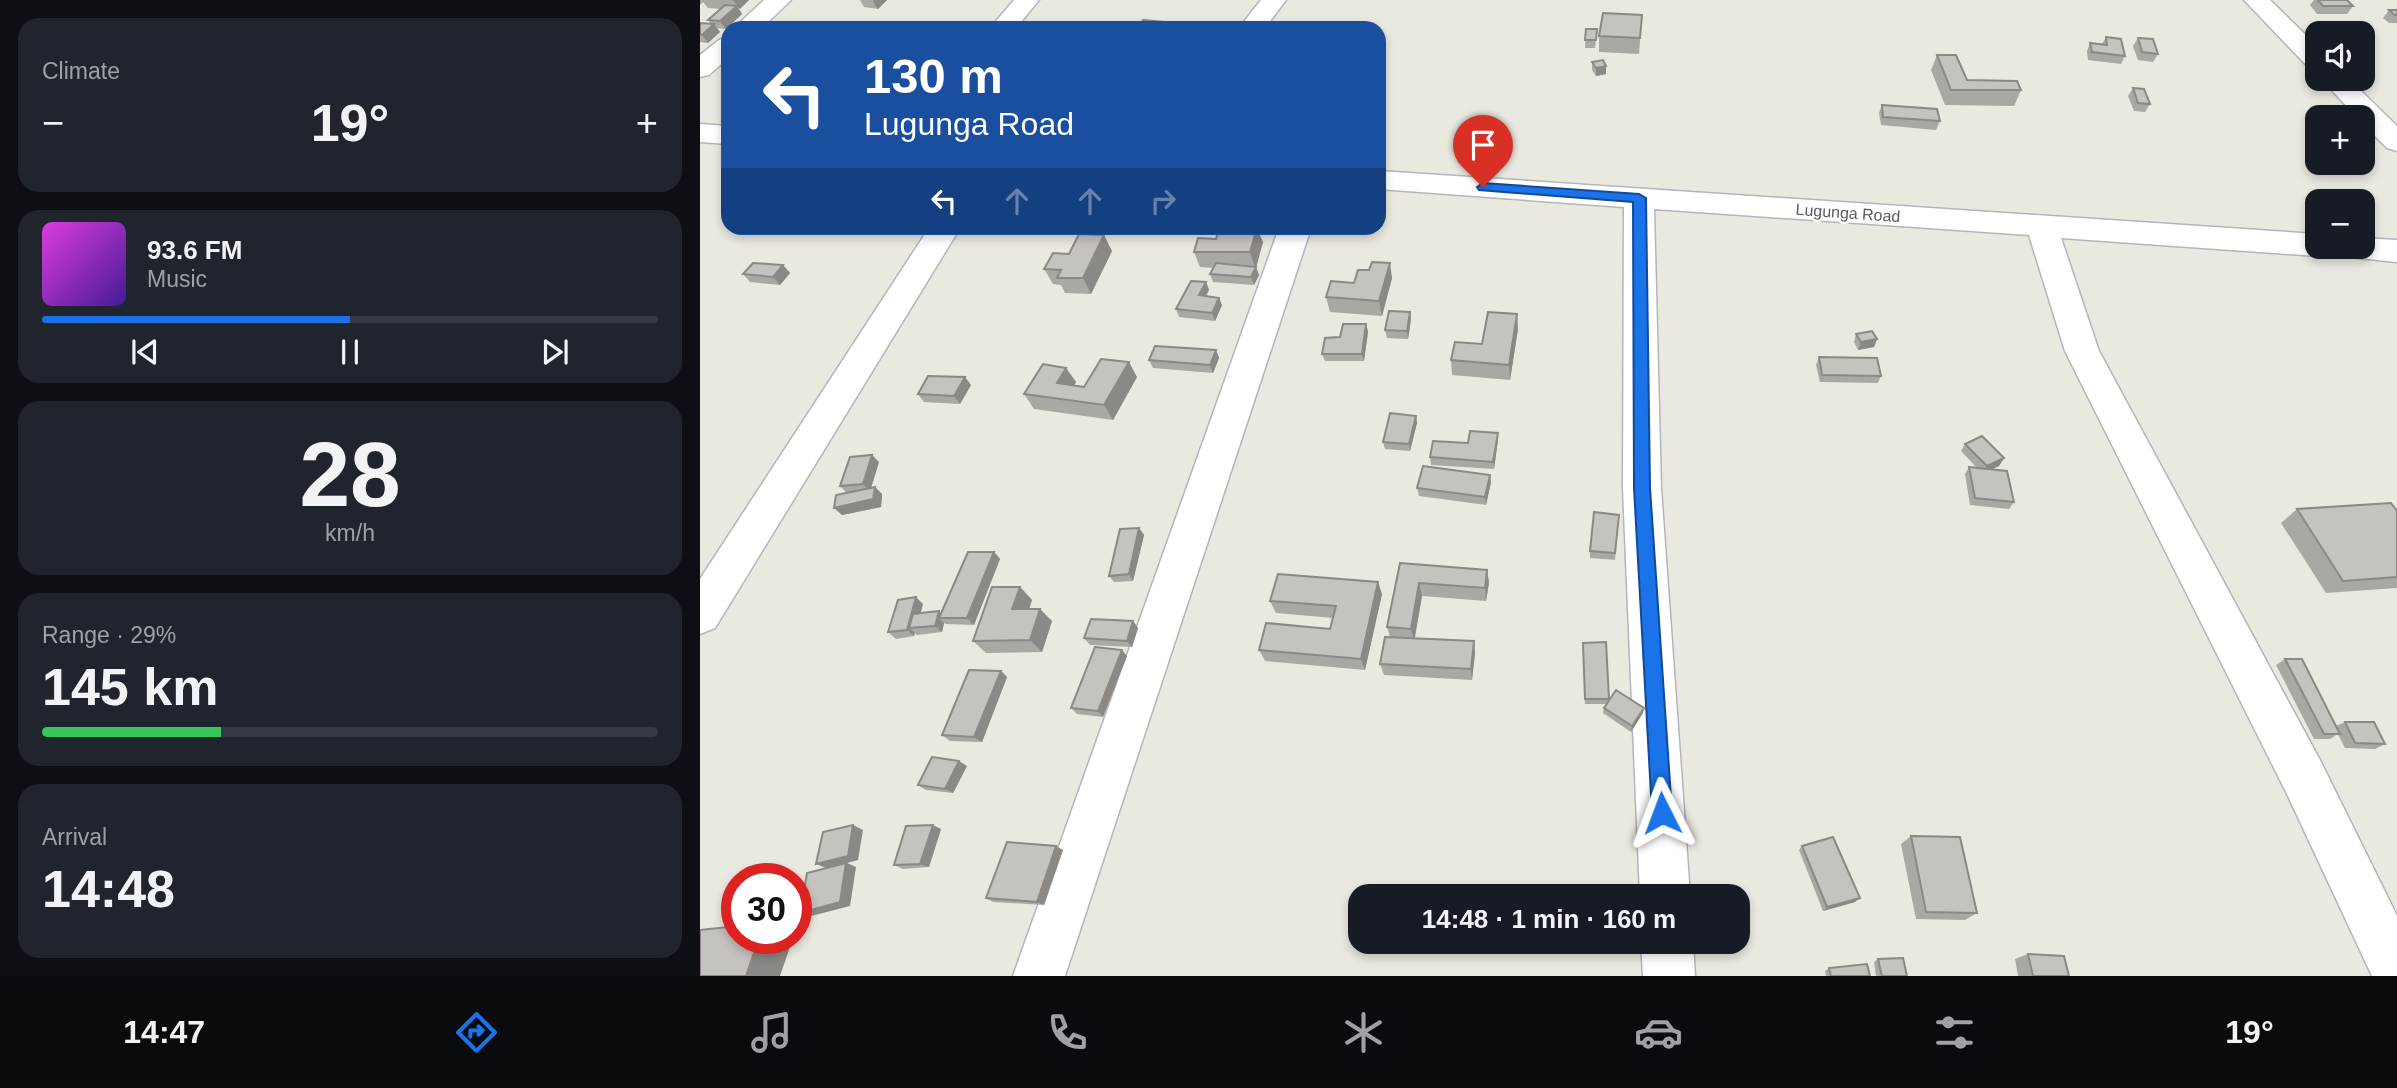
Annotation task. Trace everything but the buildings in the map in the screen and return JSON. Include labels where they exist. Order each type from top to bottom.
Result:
[{"type":"street","points":[[755,21],[779,0]]},
{"type":"street","points":[[1009,21],[1027,0]]},
{"type":"street","points":[[1258,21],[1274,0]]},
{"type":"street","points":[[2256,0],[2305,49]]},
{"type":"street","points":[[700,69],[721,51]]},
{"type":"street","points":[[2346,91],[2397,142]]},
{"type":"street","points":[[700,133],[721,134]]},
{"type":"street","name":"Lugunga Road","points":[[1386,180],[2305,244]]},
{"type":"street","points":[[1639,198],[1642,488],[1664,884]]},
{"type":"street","points":[[2042,226],[2082,351],[2304,778],[2397,972]]},
{"type":"street","points":[[700,615],[940,235]]},
{"type":"street","points":[[1039,976],[1293,235]]},
{"type":"street","points":[[2375,250],[2397,251]]},
{"type":"street","points":[[1668,954],[1669,976]]},
{"type":"route","points":[[1483,187],[1639,198],[1642,488],[1662,813]]}]
